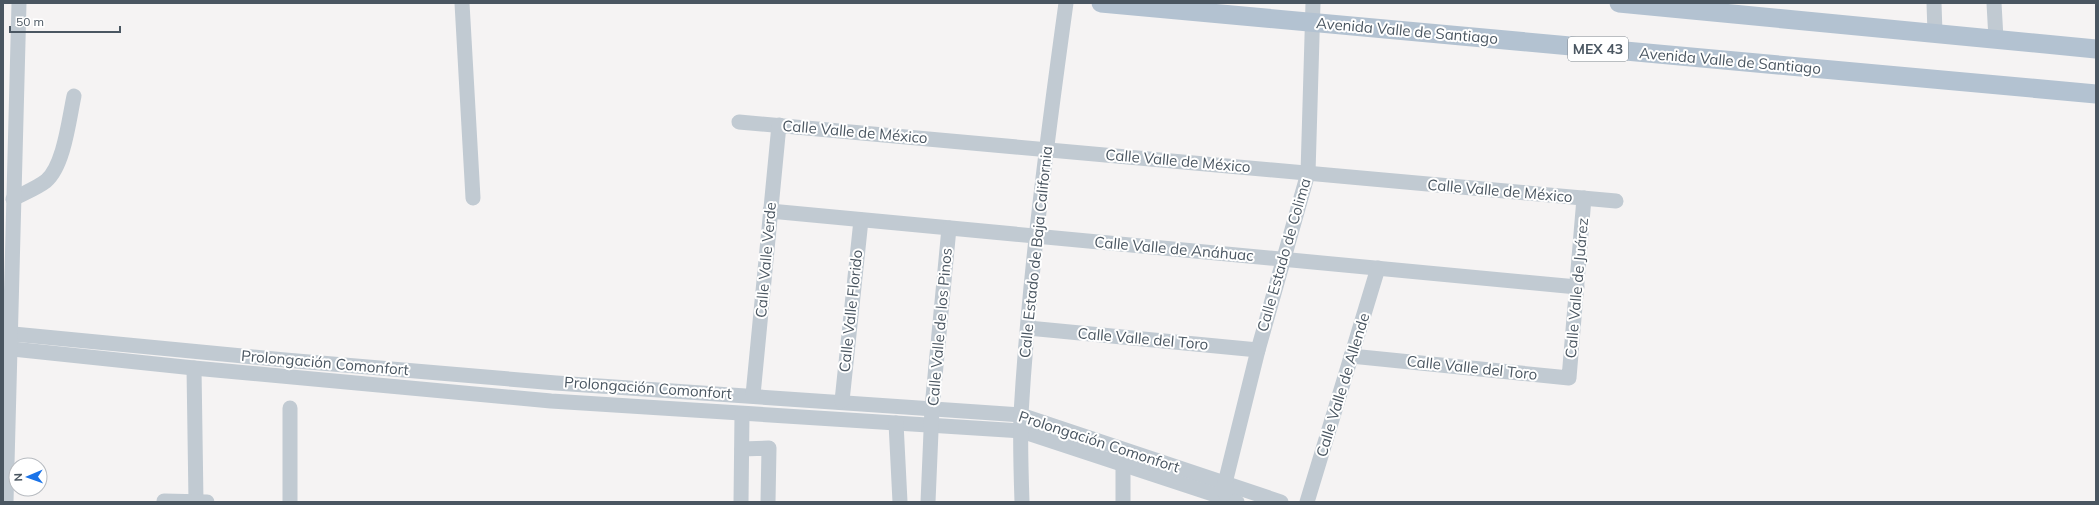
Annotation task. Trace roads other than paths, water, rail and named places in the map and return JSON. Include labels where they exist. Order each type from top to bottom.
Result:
[{"type":"main road","name":"Avenida Valle de Santiago","points":[[1101,3],[2096,94]]},
{"type":"main road","points":[[1619,3],[2096,49]]},
{"type":"street","points":[[6,502],[6,348],[14,199],[19,3]]},
{"type":"street","points":[[462,3],[473,198]]},
{"type":"street","name":"Calle Estado de Baja California","points":[[1022,502],[1021,415],[1036,236],[1066,3]]},
{"type":"street","name":"Calle Estado de Colima","points":[[1229,501],[1225,483],[1258,350],[1308,173],[1313,3]]},
{"type":"street","points":[[1934,3],[1935,33]]},
{"type":"street","points":[[1994,3],[1996,39]]},
{"type":"street","points":[[14,199],[47,181],[56,168],[62,150],[74,96]]},
{"type":"street","name":"Calle Valle de México","points":[[739,122],[1616,201]]},
{"type":"street","name":"Calle Valle Verde","points":[[753,395],[779,125]]},
{"type":"street","name":"Calle Valle de Juárez","points":[[1569,378],[1584,198]]},
{"type":"street","name":"Calle Valle de Anáhuac","points":[[770,211],[1577,286]]},
{"type":"street","name":"Calle Valle Florido","points":[[842,401],[861,220]]},
{"type":"street","name":"Calle Valle de los Pinos","points":[[928,502],[932,408],[949,228]]},
{"type":"street","name":"Calle Valle de Allende","points":[[1307,502],[1378,268]]},
{"type":"street","name":"Calle Valle del Toro","points":[[1028,328],[1258,350]]},
{"type":"street","name":"Prolongación Comonfort","points":[[7,333],[292,361],[556,383],[842,401],[1021,415],[1281,502]]},
{"type":"street","name":"Prolongación Comonfort","points":[[6,348],[194,368],[551,401],[1021,431],[1229,501]]},
{"type":"street","name":"Calle Valle del Toro","points":[[1351,356],[1569,378]]},
{"type":"street","points":[[194,368],[196,502]]},
{"type":"street","points":[[290,408],[290,502]]},
{"type":"street","points":[[741,502],[742,414]]},
{"type":"street","points":[[896,423],[900,502]]},
{"type":"street","points":[[742,449],[769,448],[768,502]]},
{"type":"street","points":[[1123,465],[1123,502]]},
{"type":"street","points":[[164,501],[207,502]]}]
